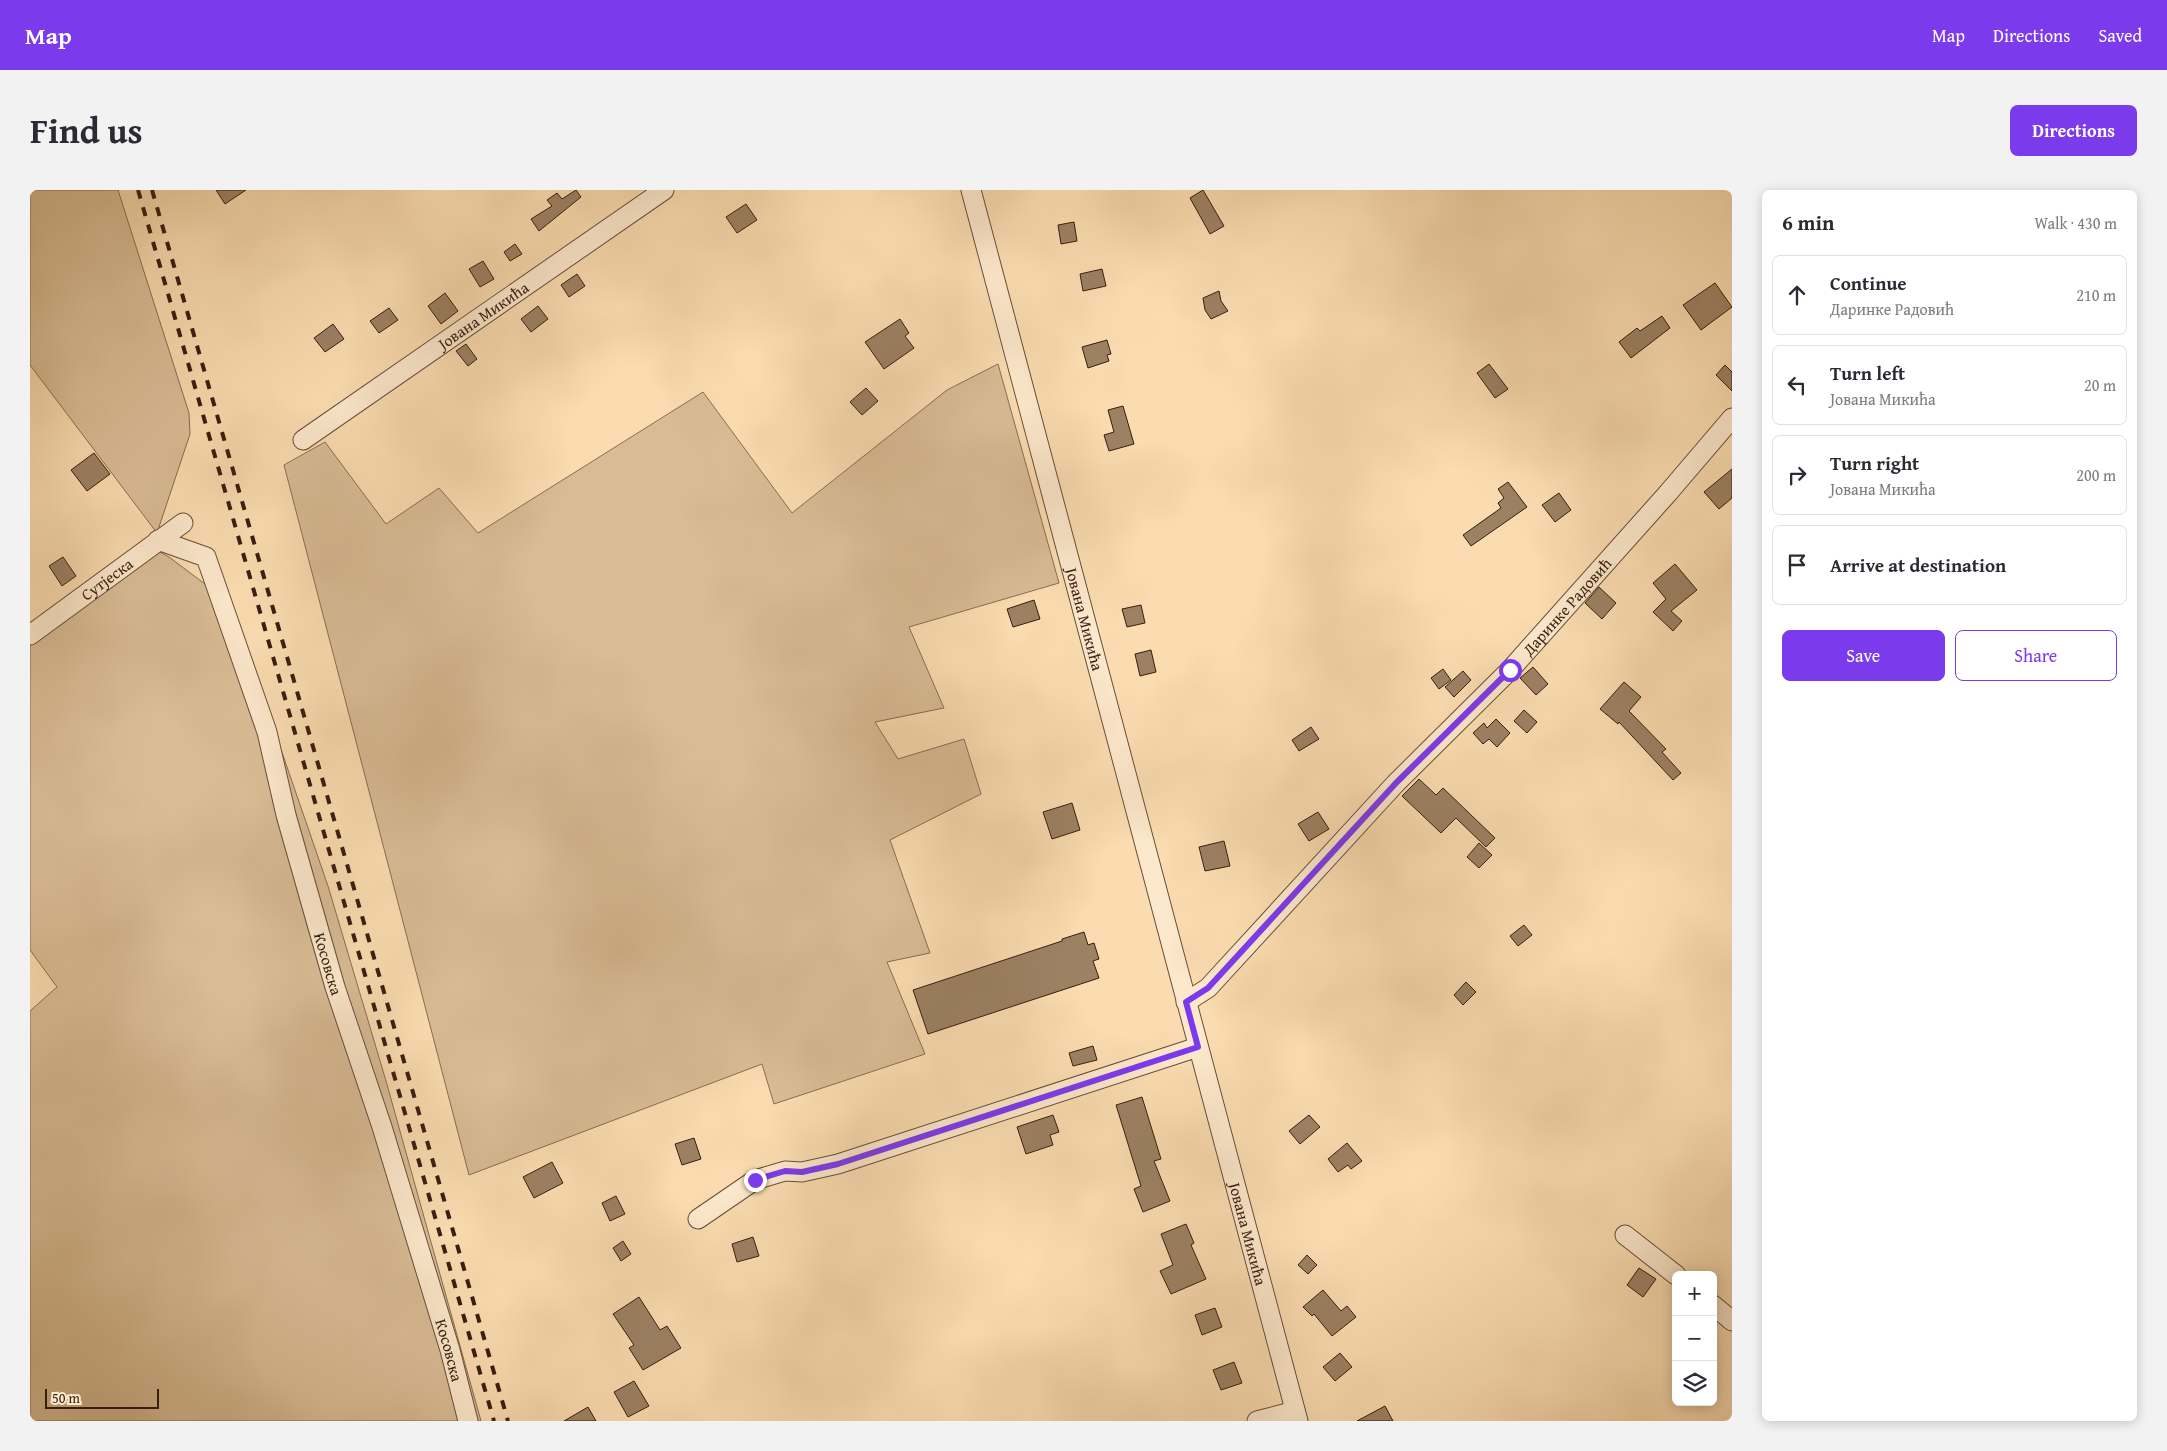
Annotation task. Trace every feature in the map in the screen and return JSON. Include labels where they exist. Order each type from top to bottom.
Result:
[{"type":"street","name":"Јована Микића","points":[[302,440],[664,190]]},
{"type":"street","name":"Јована Микића","points":[[971,190],[1296,1416]]},
{"type":"street","name":"Даринке Радовић","points":[[1186,1002],[1208,988],[1396,783],[1510,670],[1668,493],[1732,418]]},
{"type":"street","name":"Сутјеска","points":[[30,635],[183,523]]},
{"type":"street","name":"Косовска","points":[[158,540],[206,557],[220,591],[267,732],[286,815],[336,986],[385,1136],[450,1350],[468,1421]]},
{"type":"street","points":[[698,1219],[755,1180],[785,1171],[802,1172],[838,1164],[1198,1047]]},
{"type":"street","points":[[1625,1235],[1672,1272]]},
{"type":"street","points":[[1717,1308],[1732,1321]]},
{"type":"street","points":[[1258,1421],[1296,1416]]},
{"type":"shaded area","points":[[30,190],[118,190],[189,413],[190,434],[157,533],[30,365]]},
{"type":"shaded area","points":[[998,364],[1059,583],[909,627],[944,708],[875,722],[898,759],[964,739],[981,794],[890,840],[930,953],[887,962],[925,1054],[774,1104],[762,1064],[469,1175],[284,465],[325,442],[386,524],[439,488],[478,533],[703,392],[792,513],[947,390]]},
{"type":"shaded area","points":[[156,550],[169,557],[205,584],[265,703],[328,886],[386,1081],[481,1421],[30,1421],[30,1011],[57,987],[30,950],[30,646]]},
{"type":"building","points":[[216,190],[246,190],[225,204]]},
{"type":"building","points":[[576,190],[581,197],[539,231],[531,219],[552,206],[547,200],[557,193],[562,199]]},
{"type":"building","points":[[1203,190],[1224,226],[1210,234],[1190,198]]},
{"type":"building","points":[[746,204],[757,220],[737,233],[726,217]]},
{"type":"building","points":[[1074,222],[1077,241],[1061,244],[1058,225]]},
{"type":"building","points":[[515,244],[522,254],[510,261],[504,252]]},
{"type":"building","points":[[483,261],[494,279],[480,287],[469,269]]},
{"type":"building","points":[[1102,269],[1106,286],[1083,291],[1080,274]]},
{"type":"building","points":[[577,274],[585,286],[569,297],[561,285]]},
{"type":"building","points":[[1715,283],[1732,307],[1701,330],[1683,305]]},
{"type":"building","points":[[1219,291],[1221,301],[1228,311],[1211,319],[1205,310],[1203,298]]},
{"type":"building","points":[[445,293],[458,311],[441,324],[428,306]]},
{"type":"building","points":[[538,306],[548,319],[531,332],[521,319]]},
{"type":"building","points":[[389,308],[398,320],[379,333],[370,321]]},
{"type":"building","points":[[1662,316],[1670,328],[1631,358],[1619,342],[1637,328],[1640,331]]},
{"type":"building","points":[[900,319],[909,333],[905,336],[914,348],[884,369],[865,342]]},
{"type":"building","points":[[333,324],[344,339],[325,352],[314,338]]},
{"type":"building","points":[[1107,340],[1111,354],[1107,355],[1109,361],[1088,368],[1082,347]]},
{"type":"building","points":[[466,344],[477,359],[468,366],[456,351]]},
{"type":"building","points":[[1489,364],[1508,389],[1495,398],[1477,373]]},
{"type":"building","points":[[1725,365],[1732,372],[1732,391],[1716,375]]},
{"type":"building","points":[[866,388],[878,401],[862,415],[850,402]]},
{"type":"building","points":[[1123,406],[1134,444],[1109,451],[1104,435],[1114,432],[1108,410]]},
{"type":"building","points":[[94,453],[110,474],[87,491],[71,470]]},
{"type":"building","points":[[1732,469],[1732,498],[1719,509],[1704,492]]},
{"type":"building","points":[[1508,482],[1527,507],[1471,546],[1463,535],[1501,508],[1498,503],[1504,498],[1498,489]]},
{"type":"building","points":[[1559,493],[1571,510],[1555,522],[1542,505]]},
{"type":"building","points":[[63,557],[76,576],[62,586],[49,566]]},
{"type":"building","points":[[1675,564],[1697,590],[1671,611],[1682,621],[1673,631],[1653,612],[1666,599],[1653,583]]},
{"type":"building","points":[[1599,587],[1616,603],[1602,619],[1585,603]]},
{"type":"building","points":[[1034,600],[1040,619],[1013,627],[1007,609]]},
{"type":"building","points":[[1141,605],[1145,623],[1127,627],[1122,609]]},
{"type":"building","points":[[1151,650],[1156,672],[1140,676],[1135,654]]},
{"type":"building","points":[[1533,667],[1548,684],[1536,695],[1520,678]]},
{"type":"building","points":[[1443,669],[1451,680],[1439,689],[1431,678]]},
{"type":"building","points":[[1463,671],[1471,680],[1454,697],[1445,687]]},
{"type":"building","points":[[1624,682],[1641,697],[1629,711],[1666,749],[1662,752],[1681,773],[1673,780],[1619,722],[1618,724],[1600,709]]},
{"type":"building","points":[[1524,710],[1537,722],[1527,733],[1514,721]]},
{"type":"building","points":[[1496,719],[1510,733],[1497,747],[1489,739],[1483,744],[1473,733],[1484,723],[1487,728]]},
{"type":"building","points":[[1311,727],[1319,739],[1299,751],[1292,740]]},
{"type":"building","points":[[1419,779],[1436,795],[1443,788],[1495,838],[1486,847],[1456,818],[1441,833],[1402,796]]},
{"type":"building","points":[[1072,803],[1080,830],[1052,839],[1043,812]]},
{"type":"building","points":[[1318,812],[1329,829],[1309,841],[1298,824]]},
{"type":"building","points":[[1224,841],[1230,866],[1205,871],[1199,847]]},
{"type":"building","points":[[1479,843],[1492,855],[1479,868],[1467,857]]},
{"type":"building","points":[[1524,925],[1532,935],[1518,946],[1510,936]]},
{"type":"building","points":[[1084,932],[1088,945],[1094,943],[1099,959],[1093,961],[1099,978],[928,1034],[913,990]]},
{"type":"building","points":[[1466,982],[1476,992],[1463,1005],[1454,995]]},
{"type":"building","points":[[1093,1046],[1097,1060],[1073,1066],[1069,1053]]},
{"type":"building","points":[[1142,1097],[1161,1159],[1154,1161],[1170,1201],[1143,1212],[1134,1189],[1141,1186],[1116,1105]]},
{"type":"building","points":[[1053,1115],[1059,1132],[1050,1135],[1053,1145],[1026,1154],[1017,1127]]},
{"type":"building","points":[[1309,1115],[1320,1127],[1300,1144],[1289,1131]]},
{"type":"building","points":[[694,1138],[701,1159],[682,1165],[675,1144]]},
{"type":"building","points":[[1347,1143],[1362,1161],[1351,1169],[1348,1165],[1338,1172],[1328,1159]]},
{"type":"building","points":[[552,1162],[563,1183],[534,1198],[523,1177]]},
{"type":"building","points":[[616,1196],[625,1214],[610,1221],[602,1203]]},
{"type":"building","points":[[1186,1224],[1194,1243],[1191,1245],[1206,1279],[1171,1294],[1160,1271],[1173,1265],[1161,1234]]},
{"type":"building","points":[[753,1237],[759,1256],[737,1262],[732,1244]]},
{"type":"building","points":[[623,1241],[631,1254],[621,1261],[613,1248]]},
{"type":"building","points":[[1307,1255],[1317,1265],[1308,1274],[1298,1265]]},
{"type":"building","points":[[1639,1268],[1656,1279],[1643,1297],[1627,1285]]},
{"type":"building","points":[[1323,1290],[1341,1311],[1347,1306],[1356,1317],[1332,1336],[1314,1314],[1312,1316],[1303,1307]]},
{"type":"building","points":[[639,1297],[660,1330],[667,1326],[681,1348],[643,1370],[629,1348],[634,1345],[613,1314]]},
{"type":"building","points":[[1215,1308],[1222,1327],[1202,1335],[1195,1315]]},
{"type":"building","points":[[1340,1353],[1352,1367],[1335,1381],[1323,1367]]},
{"type":"building","points":[[1234,1362],[1242,1383],[1221,1390],[1213,1370]]},
{"type":"building","points":[[634,1381],[649,1406],[628,1417],[614,1392]]},
{"type":"building","points":[[1385,1406],[1393,1421],[1357,1421]]},
{"type":"building","points":[[588,1407],[596,1421],[564,1421]]},
{"type":"railway","points":[[138,190],[494,1421]]},
{"type":"railway","points":[[152,190],[508,1421]]},
{"type":"route","points":[[755,1180],[785,1171],[802,1172],[838,1164],[1198,1047],[1186,1002],[1208,988],[1396,783],[1510,670]]}]
